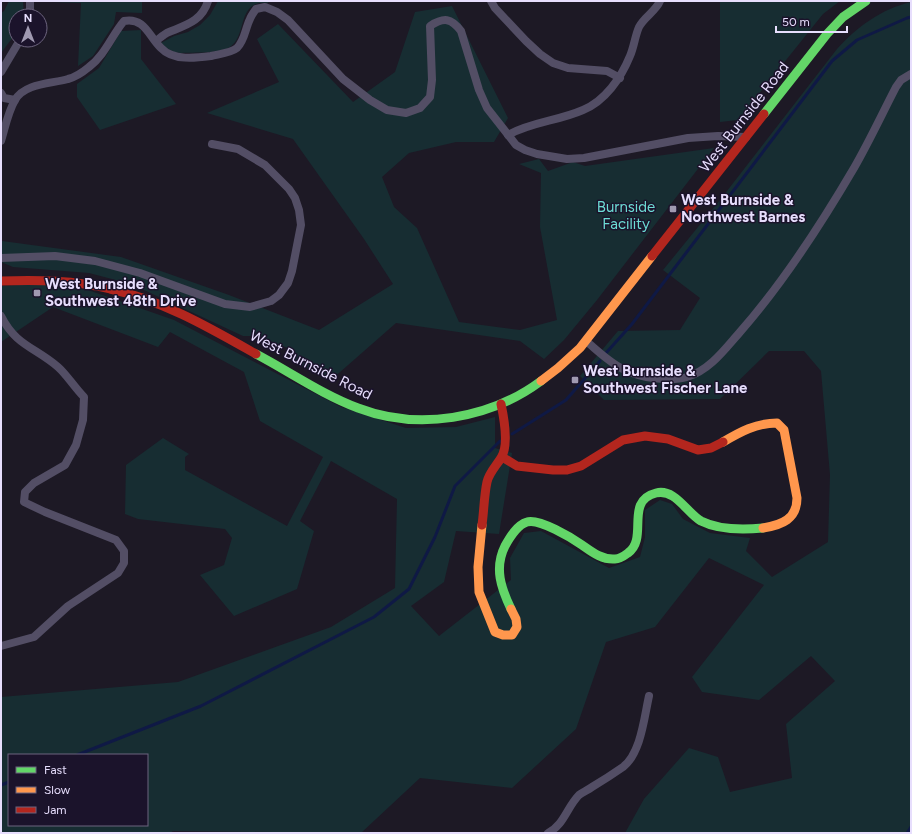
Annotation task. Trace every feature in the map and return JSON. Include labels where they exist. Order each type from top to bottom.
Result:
[{"type":"street","points":[[156,41],[168,32],[193,22],[200,15],[208,1]]},
{"type":"street","points":[[491,1],[495,8],[526,41],[540,54],[553,63],[568,68],[607,72],[620,78]]},
{"type":"street","points":[[508,135],[518,129],[565,117],[584,110],[596,102],[620,78],[640,26],[660,1]]},
{"type":"street","name":"West Burnside Road","points":[[1,281],[35,279],[75,282],[112,289],[146,300],[245,348],[344,402],[383,415],[410,418],[468,415],[501,404],[522,394],[558,369],[586,341],[827,34],[843,17],[866,1]]},
{"type":"street","points":[[1,141],[15,100],[21,92],[32,87],[69,79],[90,67],[99,59],[117,29],[124,21],[136,20],[142,24],[161,49],[173,55],[193,58],[224,54],[237,48],[244,38],[250,20],[256,9],[265,7],[277,12],[288,20],[343,79],[370,100],[387,110],[406,112],[420,108],[430,97],[432,80],[430,26],[440,20],[450,20],[456,24],[461,31],[479,90],[487,108],[516,145],[537,154],[567,159],[584,158],[688,138],[718,136],[746,137]]},
{"type":"street","points":[[1,72],[15,48]]},
{"type":"street","points":[[586,341],[624,370],[640,376],[658,378],[687,378],[699,372],[714,361],[750,321],[811,239],[854,167],[896,87],[901,80],[911,74]]},
{"type":"street","points":[[1,93],[4,98],[15,100]]},
{"type":"street","points":[[1,258],[55,256],[95,261],[140,273],[225,304],[250,306],[271,300],[279,295],[288,283],[292,271],[301,225],[299,210],[295,198],[289,188],[266,165],[238,149],[212,144]]},
{"type":"street","points":[[1,316],[6,327],[21,343],[58,367],[84,397],[83,420],[76,445],[65,465],[34,483],[25,492],[24,502],[116,540],[124,551],[124,563],[118,574],[68,606],[34,637],[1,646]]},
{"type":"street","points":[[501,404],[506,422],[505,436],[502,457],[491,472],[485,490],[478,582],[482,601],[495,632],[503,635],[512,635],[517,628],[516,620],[500,580],[499,567],[501,556],[511,536],[525,522],[532,521],[541,524],[583,545],[594,553],[612,560],[622,558],[631,553],[636,547],[638,540],[639,506],[643,499],[651,494],[659,492],[676,497],[693,516],[720,528],[771,528],[789,520],[797,506],[798,498],[784,430],[777,423],[766,422],[751,426],[711,448],[704,450],[698,450],[668,439],[656,437],[645,436],[623,440],[581,466],[567,470],[538,469],[517,466],[502,457]]},
{"type":"street","points":[[548,833],[560,824],[574,801],[581,794],[623,767],[630,760],[642,731],[649,696]]},
{"type":"green space","points":[[9,1],[23,1],[23,8],[8,8],[8,44],[1,53],[1,13],[4,11]]},
{"type":"green space","points":[[23,1],[142,1],[142,13],[116,12],[114,24],[93,56],[78,66],[81,3]]},
{"type":"green space","points":[[218,1],[269,1],[268,3],[258,4],[251,7],[247,12],[235,42],[226,49],[214,52],[181,53],[174,52],[159,44],[174,36],[188,32],[200,25],[210,15]]},
{"type":"green space","points":[[720,1],[840,1],[823,14],[738,120],[720,122]]},
{"type":"green space","points":[[911,2],[911,833],[625,833],[644,799],[689,748],[718,757],[730,792],[792,778],[786,724],[835,681],[811,656],[759,700],[702,692],[692,677],[764,585],[709,558],[655,627],[606,642],[576,729],[512,788],[420,778],[361,833],[173,831],[170,833],[1,833],[1,697],[178,682],[331,627],[395,588],[397,499],[331,461],[300,521],[314,531],[297,589],[234,616],[200,575],[224,565],[232,538],[225,529],[138,519],[125,514],[126,465],[163,438],[189,454],[185,457],[185,470],[287,526],[323,457],[260,421],[244,372],[170,332],[158,347],[53,307],[1,342],[1,286],[37,284],[88,290],[174,320],[341,407],[406,428],[456,427],[495,417],[495,448],[512,453],[499,534],[456,531],[444,582],[411,606],[439,636],[511,580],[510,558],[524,533],[541,531],[609,568],[640,557],[645,537],[645,510],[660,500],[672,504],[683,519],[710,533],[750,538],[746,551],[772,577],[828,542],[830,475],[821,371],[804,351],[769,351],[720,399],[604,400],[580,376],[618,331],[680,330],[700,298],[663,270],[720,200],[837,49],[861,26],[890,9]]},
{"type":"green space","name":"Burnside Facility","points":[[452,6],[508,118],[494,142],[456,142],[409,153],[382,177],[394,207],[417,228],[459,322],[520,330],[557,320],[540,227],[541,173],[519,164],[539,159],[548,171],[573,162],[585,166],[714,148],[597,300],[564,340],[544,359],[520,341],[396,323],[331,380],[296,363],[290,349],[258,336],[243,336],[131,284],[89,273],[13,267],[1,262],[2,241],[121,257],[229,295],[319,330],[393,284],[364,239],[293,139],[207,113],[279,82],[257,39],[278,24],[353,102],[395,72],[415,12]]},
{"type":"green space","points":[[141,30],[141,59],[176,104],[100,130],[77,97],[77,84],[99,68],[121,31]]},
{"type":"waterway","points":[[606,353],[632,324],[832,61],[857,40],[911,17]]},
{"type":"waterway","points":[[512,434],[566,400],[600,361]]},
{"type":"waterway","points":[[80,754],[201,706],[374,617],[409,589],[435,537],[455,486],[500,441]]},
{"type":"waterway","points":[[1,785],[8,782]]},
{"type":"waterway","points":[[907,833],[911,827]]},
{"type":"traffic: fast","points":[[764,114],[827,34],[843,17],[866,1]]},
{"type":"traffic: fast","points":[[256,354],[345,403],[381,415],[405,419],[429,420],[477,412],[521,394],[541,381]]},
{"type":"traffic: fast","points":[[511,609],[504,593],[500,578],[500,562],[505,546],[512,535],[520,526],[527,522],[539,523],[555,529],[597,555],[610,559],[622,557],[634,546],[637,538],[641,504],[646,497],[656,493],[663,492],[669,494],[701,521],[708,524],[731,529],[763,528]]},
{"type":"traffic: slow","points":[[541,381],[580,348],[652,256]]},
{"type":"traffic: slow","points":[[723,442],[755,426],[769,423],[777,423],[784,430],[797,498],[796,505],[794,511],[787,520],[782,523],[763,528]]},
{"type":"traffic: slow","points":[[482,525],[478,567],[479,592],[495,632],[503,635],[512,635],[517,627],[516,619],[511,609]]},
{"type":"traffic: jam","points":[[652,256],[764,114]]},
{"type":"traffic: jam","points":[[1,281],[69,282],[96,286],[129,294],[148,300],[185,316],[256,354]]},
{"type":"traffic: jam","points":[[482,525],[487,482],[501,458],[505,446],[505,432],[501,404]]},
{"type":"traffic: jam","points":[[502,457],[517,466],[567,470],[581,466],[623,440],[645,436],[668,439],[698,450],[711,448],[723,442]]},
{"type":"place","name":"West Burnside & Northwest Barnes","points":[[673,209]]},
{"type":"place","name":"West Burnside & Southwest 48th Drive","points":[[37,293]]},
{"type":"place","name":"West Burnside & Southwest Fischer Lane","points":[[575,380]]}]
